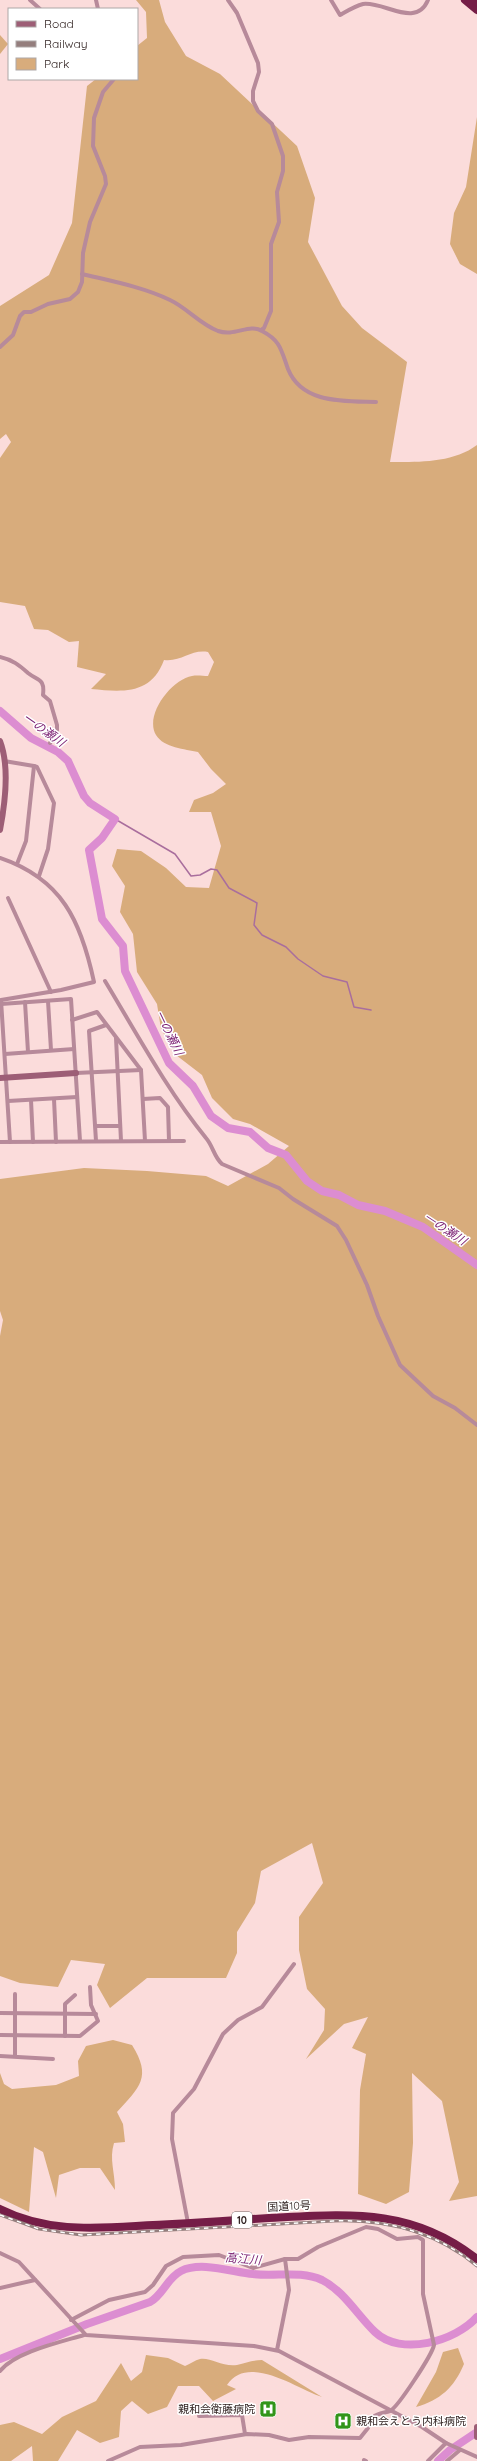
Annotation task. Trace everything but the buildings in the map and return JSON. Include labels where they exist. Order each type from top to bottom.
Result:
[{"type":"highway","points":[[465,0],[476,7]]},
{"type":"highway","name":"国道10号","points":[[0,2209],[42,2224],[69,2228],[108,2228],[349,2214],[379,2216],[426,2228],[453,2241],[477,2259]]},
{"type":"street","points":[[30,0],[39,8]]},
{"type":"street","points":[[228,0],[237,13],[258,63],[259,72],[253,91],[253,102],[258,111],[272,124],[283,156],[283,171],[277,192],[279,222],[271,244],[271,311],[264,328],[260,330]]},
{"type":"street","points":[[332,0],[340,15],[363,4],[413,14],[422,10],[428,0]]},
{"type":"street","points":[[0,347],[13,335],[20,316],[24,312],[42,308],[48,304],[61,302],[74,296],[82,282],[83,253],[90,222],[106,184],[105,176],[93,146],[94,118],[103,92],[113,80]]},
{"type":"street","points":[[82,274],[169,299],[219,331],[232,334],[253,328],[260,330],[279,344],[292,377],[301,388],[329,399],[376,402]]},
{"type":"street","points":[[0,657],[16,662],[40,679],[44,687],[43,695],[50,701],[57,725],[57,730],[50,743]]},
{"type":"street","points":[[0,742],[4,761],[0,830]]},
{"type":"street","points":[[4,761],[37,767],[54,803],[48,849],[39,876]]},
{"type":"street","points":[[17,864],[26,840],[34,766]]},
{"type":"street","points":[[0,858],[17,864],[39,876],[62,897],[73,916],[94,982],[51,992],[5,998],[1,1000],[2,1033],[5,1054],[3,1078],[8,1101],[10,1142]]},
{"type":"street","points":[[8,898],[51,992]]},
{"type":"street","points":[[105,981],[185,1113],[207,1139],[217,1158],[222,1164],[279,1188],[293,1199],[337,1226],[346,1240],[367,1285],[378,1316],[400,1365],[433,1396],[455,1408],[477,1425]]},
{"type":"street","points":[[1,1004],[71,999],[80,1141]]},
{"type":"street","points":[[48,1000],[51,1050]]},
{"type":"street","points":[[25,1002],[28,1052]]},
{"type":"street","points":[[72,1020],[97,1012],[141,1070],[146,1141]]},
{"type":"street","points":[[96,1141],[90,1031],[106,1025]]},
{"type":"street","points":[[116,1038],[121,1141]]},
{"type":"street","points":[[5,1054],[74,1049]]},
{"type":"street","points":[[3,1078],[117,1070],[141,1070]]},
{"type":"street","points":[[8,1101],[77,1097]]},
{"type":"street","points":[[143,1099],[160,1098],[168,1107],[169,1141]]},
{"type":"street","points":[[54,1099],[56,1142]]},
{"type":"street","points":[[31,1100],[33,1142]]},
{"type":"street","points":[[96,1126],[120,1126]]},
{"type":"street","points":[[0,1142],[184,1141]]},
{"type":"street","points":[[188,2223],[172,2139],[173,2113],[194,2089],[223,2034],[238,2020],[262,2007],[294,1964]]},
{"type":"street","points":[[0,2035],[83,2035],[98,2021],[91,2005],[90,1987]]},
{"type":"street","points":[[15,2056],[16,1994]]},
{"type":"street","points":[[65,2036],[66,2002],[75,1995]]},
{"type":"street","points":[[0,2013],[96,2014]]},
{"type":"street","points":[[0,2056],[53,2059]]},
{"type":"street","points":[[71,2320],[109,2300],[145,2292],[154,2285],[166,2266],[183,2257],[219,2255],[253,2268],[284,2259],[298,2259],[318,2247],[366,2227],[378,2229],[397,2239],[418,2237],[423,2240],[422,2290],[434,2345],[432,2353],[422,2370],[390,2411],[374,2415],[366,2432],[355,2438],[309,2436],[289,2440],[269,2435],[245,2434],[181,2445],[140,2447],[108,2461]]},
{"type":"street","points":[[0,2253],[17,2261],[84,2335]]},
{"type":"street","points":[[277,2350],[289,2290],[284,2259]]},
{"type":"street","points":[[0,2288],[35,2280]]},
{"type":"street","points":[[0,2371],[7,2365],[36,2350],[84,2335],[254,2346],[277,2350],[446,2443],[477,2457]]},
{"type":"street","points":[[199,2416],[242,2415],[245,2434]]},
{"type":"street","points":[[477,2427],[477,2437]]},
{"type":"street","points":[[428,2461],[446,2443]]},
{"type":"street","points":[[447,2461],[460,2450]]},
{"type":"green space","points":[[136,0],[159,0],[165,22],[186,56],[220,74],[297,146],[315,198],[308,242],[342,306],[362,328],[407,362],[390,462],[424,461],[447,458],[468,451],[477,445],[477,2196],[449,2201],[459,2182],[442,2101],[412,2073],[413,2143],[409,2192],[386,2204],[358,2194],[360,2090],[366,2054],[352,2048],[368,2017],[344,2024],[306,2059],[324,2030],[325,2009],[307,1989],[299,1950],[299,1917],[323,1883],[312,1843],[261,1871],[255,1903],[237,1932],[237,1953],[226,1978],[147,1978],[110,2008],[97,1985],[105,1964],[71,1960],[58,1987],[20,1983],[0,1976],[0,1336],[3,1320],[0,1311],[0,1179],[84,1168],[206,1176],[228,1186],[268,1164],[289,1146],[250,1124],[233,1119],[212,1098],[202,1075],[176,1055],[161,1029],[157,1004],[137,972],[133,934],[120,912],[125,886],[112,866],[117,849],[141,851],[166,868],[186,887],[209,888],[221,846],[211,812],[189,812],[194,800],[213,793],[226,784],[211,769],[198,752],[164,743],[156,735],[153,727],[157,708],[169,691],[184,679],[194,676],[208,676],[214,662],[208,652],[196,652],[176,659],[164,660],[152,680],[135,689],[114,691],[91,689],[106,674],[77,667],[79,641],[69,642],[48,630],[34,629],[25,606],[0,602],[0,458],[11,442],[6,434],[0,439],[0,306],[49,275],[72,223],[87,86],[95,80],[138,80],[138,45],[147,38],[146,12]]},
{"type":"green space","points":[[0,35],[8,44],[0,54]]},
{"type":"green space","points":[[477,117],[477,274],[460,264],[450,244],[454,213],[466,187]]},
{"type":"green space","points":[[113,2040],[132,2045],[138,2056],[142,2074],[141,2081],[137,2088],[117,2112],[123,2124],[125,2142],[114,2143],[112,2160],[115,2190],[100,2168],[80,2168],[59,2175],[56,2198],[43,2152],[34,2147],[29,2212],[0,2198],[0,2073],[4,2084],[12,2089],[56,2085],[79,2076],[78,2061],[86,2046]]},
{"type":"green space","points":[[458,2348],[464,2364],[456,2380],[439,2397],[416,2407],[436,2372],[443,2352]]},
{"type":"green space","points":[[146,2355],[168,2358],[185,2366],[200,2359],[208,2359],[232,2365],[262,2360],[322,2397],[273,2376],[247,2372],[236,2376],[227,2385],[236,2389],[213,2401],[199,2386],[178,2386],[167,2407],[148,2414],[132,2401],[121,2411],[119,2437],[100,2443],[77,2430],[58,2461],[33,2461],[32,2446],[11,2461],[0,2461],[0,2425],[14,2422],[42,2434],[62,2417],[96,2401],[121,2363],[131,2381],[142,2372]]},
{"type":"waterway","name":"一の瀬川","points":[[0,711],[31,738],[58,752],[68,761],[84,796],[90,803],[115,819],[102,838],[89,850],[102,919],[123,946],[125,971],[169,1063],[193,1086],[211,1116],[228,1128],[250,1132],[268,1148],[286,1155],[307,1181],[322,1191],[339,1195],[358,1205],[385,1211],[423,1227],[477,1265]]},
{"type":"waterway","points":[[115,819],[175,854],[191,876],[200,875],[211,869],[217,870],[229,888],[257,903],[254,925],[262,935],[286,947],[298,959],[323,976],[347,982],[354,1007],[371,1010]]},
{"type":"waterway","name":"高江川","points":[[0,2359],[87,2324],[150,2302],[176,2274],[189,2268],[198,2267],[217,2268],[262,2275],[297,2274],[322,2280],[344,2297],[375,2332],[386,2340],[399,2344],[413,2345],[442,2339],[468,2326],[477,2317]]},
{"type":"waterway","points":[[438,2461],[450,2450],[477,2432]]},
{"type":"railway","points":[[0,2215],[39,2229],[81,2235],[333,2221],[373,2222],[391,2225],[428,2236],[445,2244],[477,2266]]},
{"type":"place","name":"親和会衛藤病院","points":[[268,2409]]},
{"type":"place","name":"親和会えとう内科病院","points":[[343,2421]]}]
